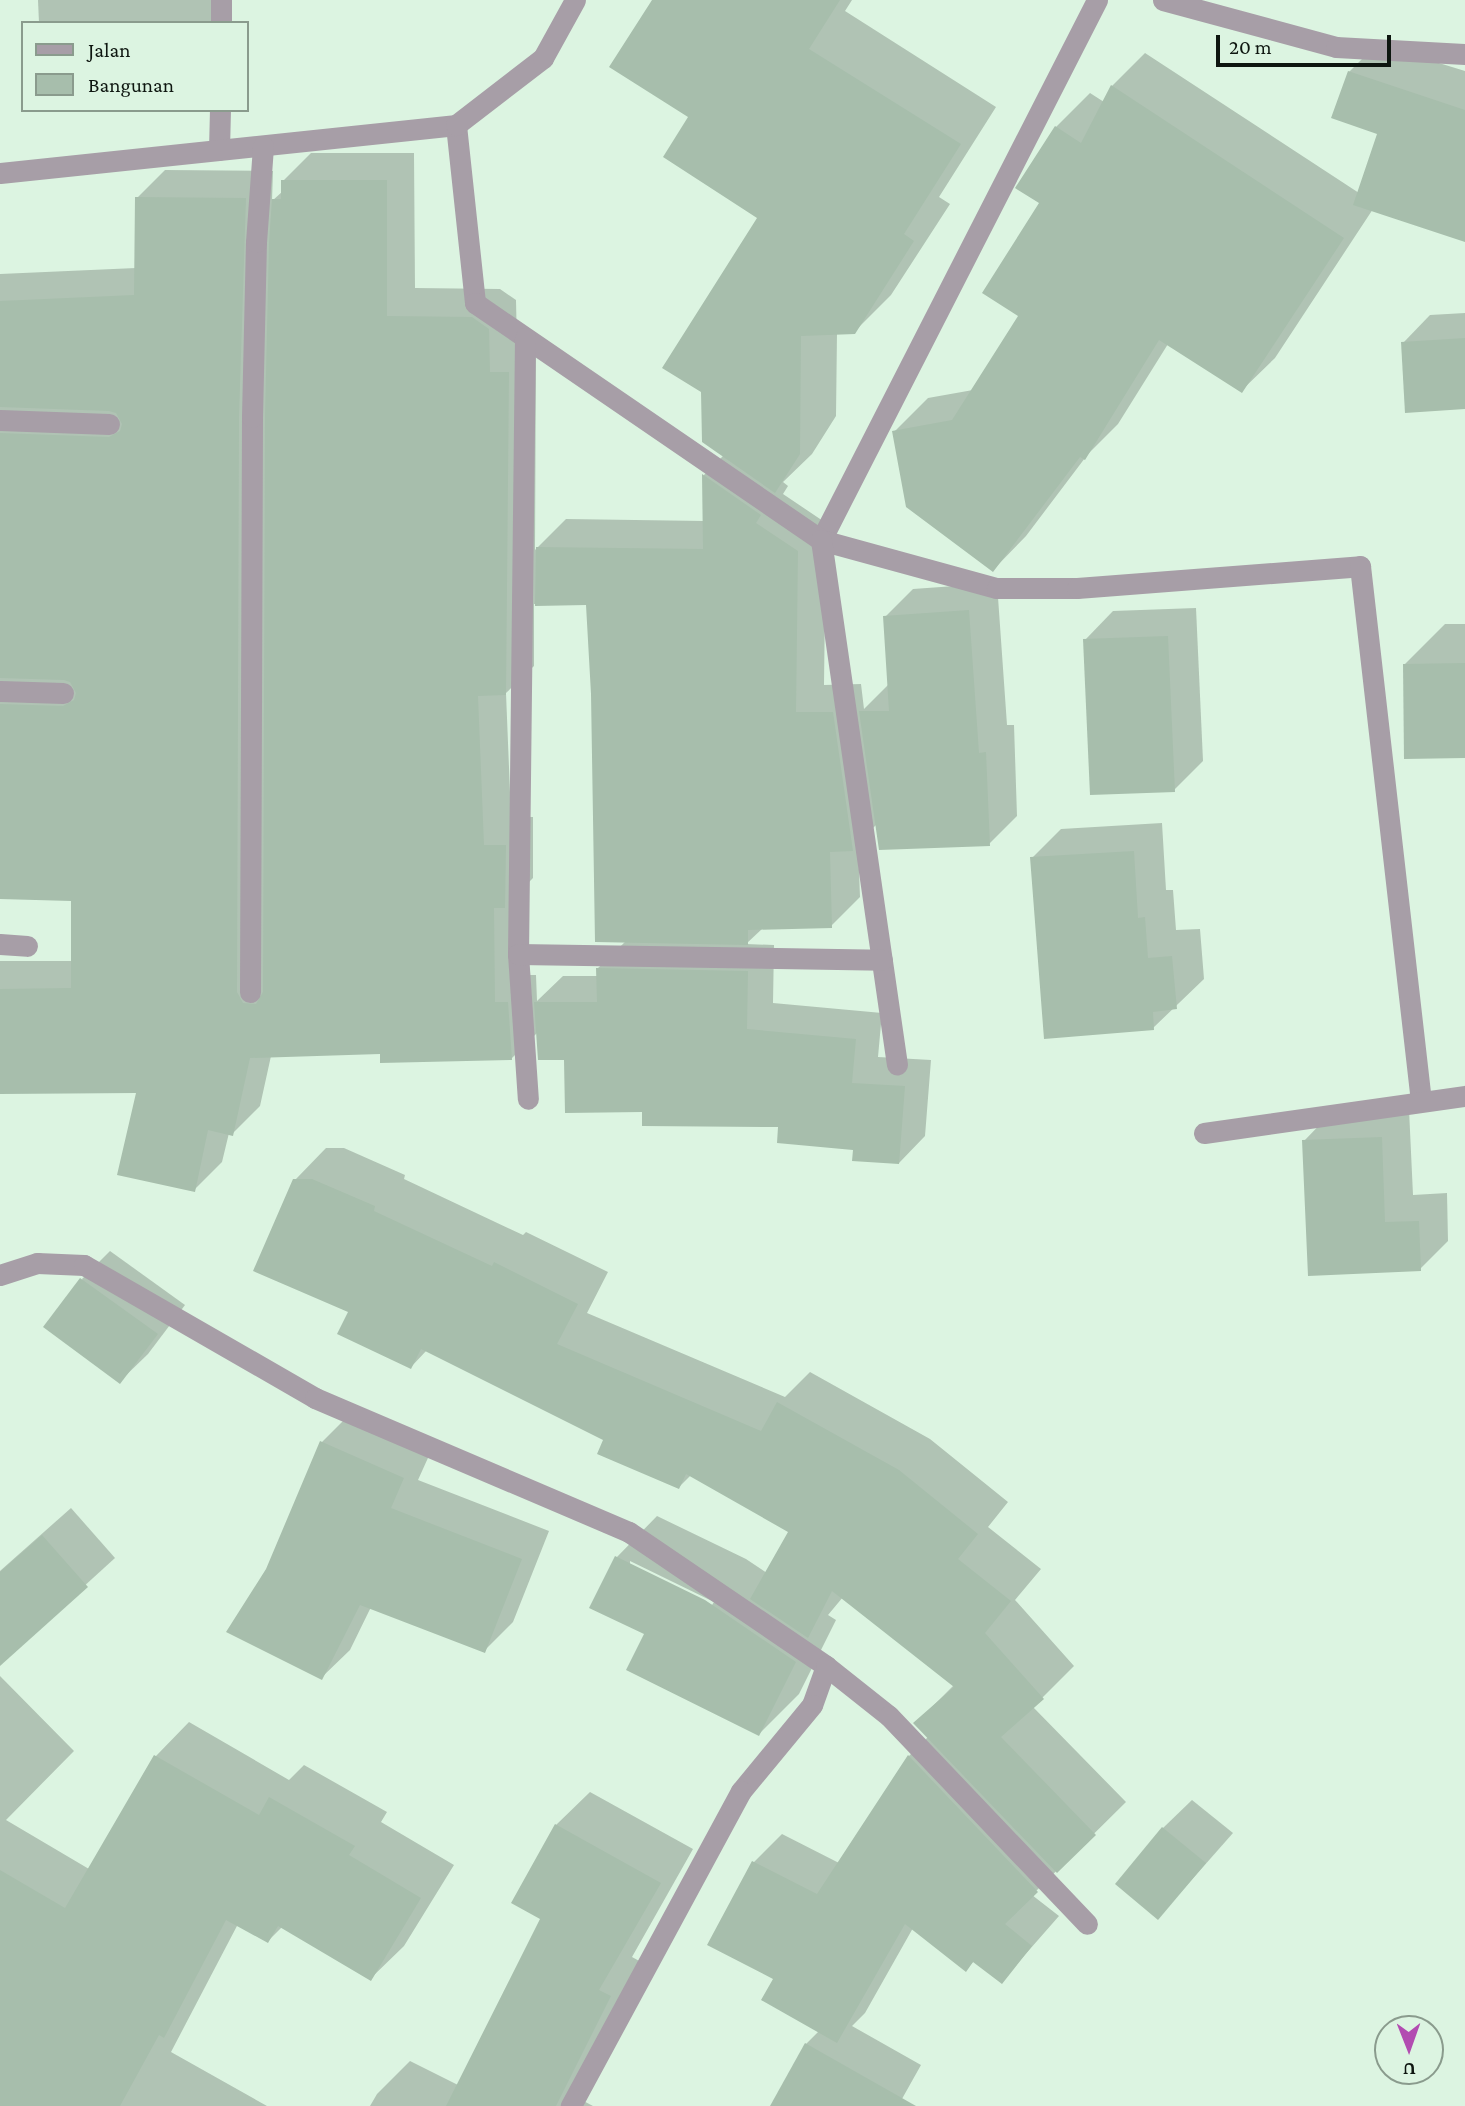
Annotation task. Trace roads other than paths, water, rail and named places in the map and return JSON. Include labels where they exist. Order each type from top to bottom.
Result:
[{"type":"street","points":[[221,21],[222,0]]},
{"type":"street","points":[[0,173],[456,125],[544,58],[575,0]]},
{"type":"street","points":[[897,1065],[821,540],[1097,0]]},
{"type":"street","points":[[1163,0],[1336,47],[1465,54]]},
{"type":"street","points":[[219,150],[220,112]]},
{"type":"street","points":[[456,125],[475,303],[821,540],[997,587],[1077,588],[1360,566],[1421,1101]]},
{"type":"street","points":[[250,992],[252,417],[256,242],[263,146]]},
{"type":"street","points":[[525,338],[518,954],[528,1099]]},
{"type":"street","points":[[0,421],[109,424]]},
{"type":"street","points":[[0,691],[63,693]]},
{"type":"street","points":[[0,944],[27,946]]},
{"type":"street","points":[[518,954],[882,960]]},
{"type":"street","points":[[1204,1133],[1465,1096]]},
{"type":"street","points":[[0,1275],[37,1263],[84,1265],[315,1398],[629,1532],[826,1666],[888,1716],[1087,1924]]},
{"type":"street","points":[[571,2106],[741,1791],[812,1705],[826,1666]]}]
